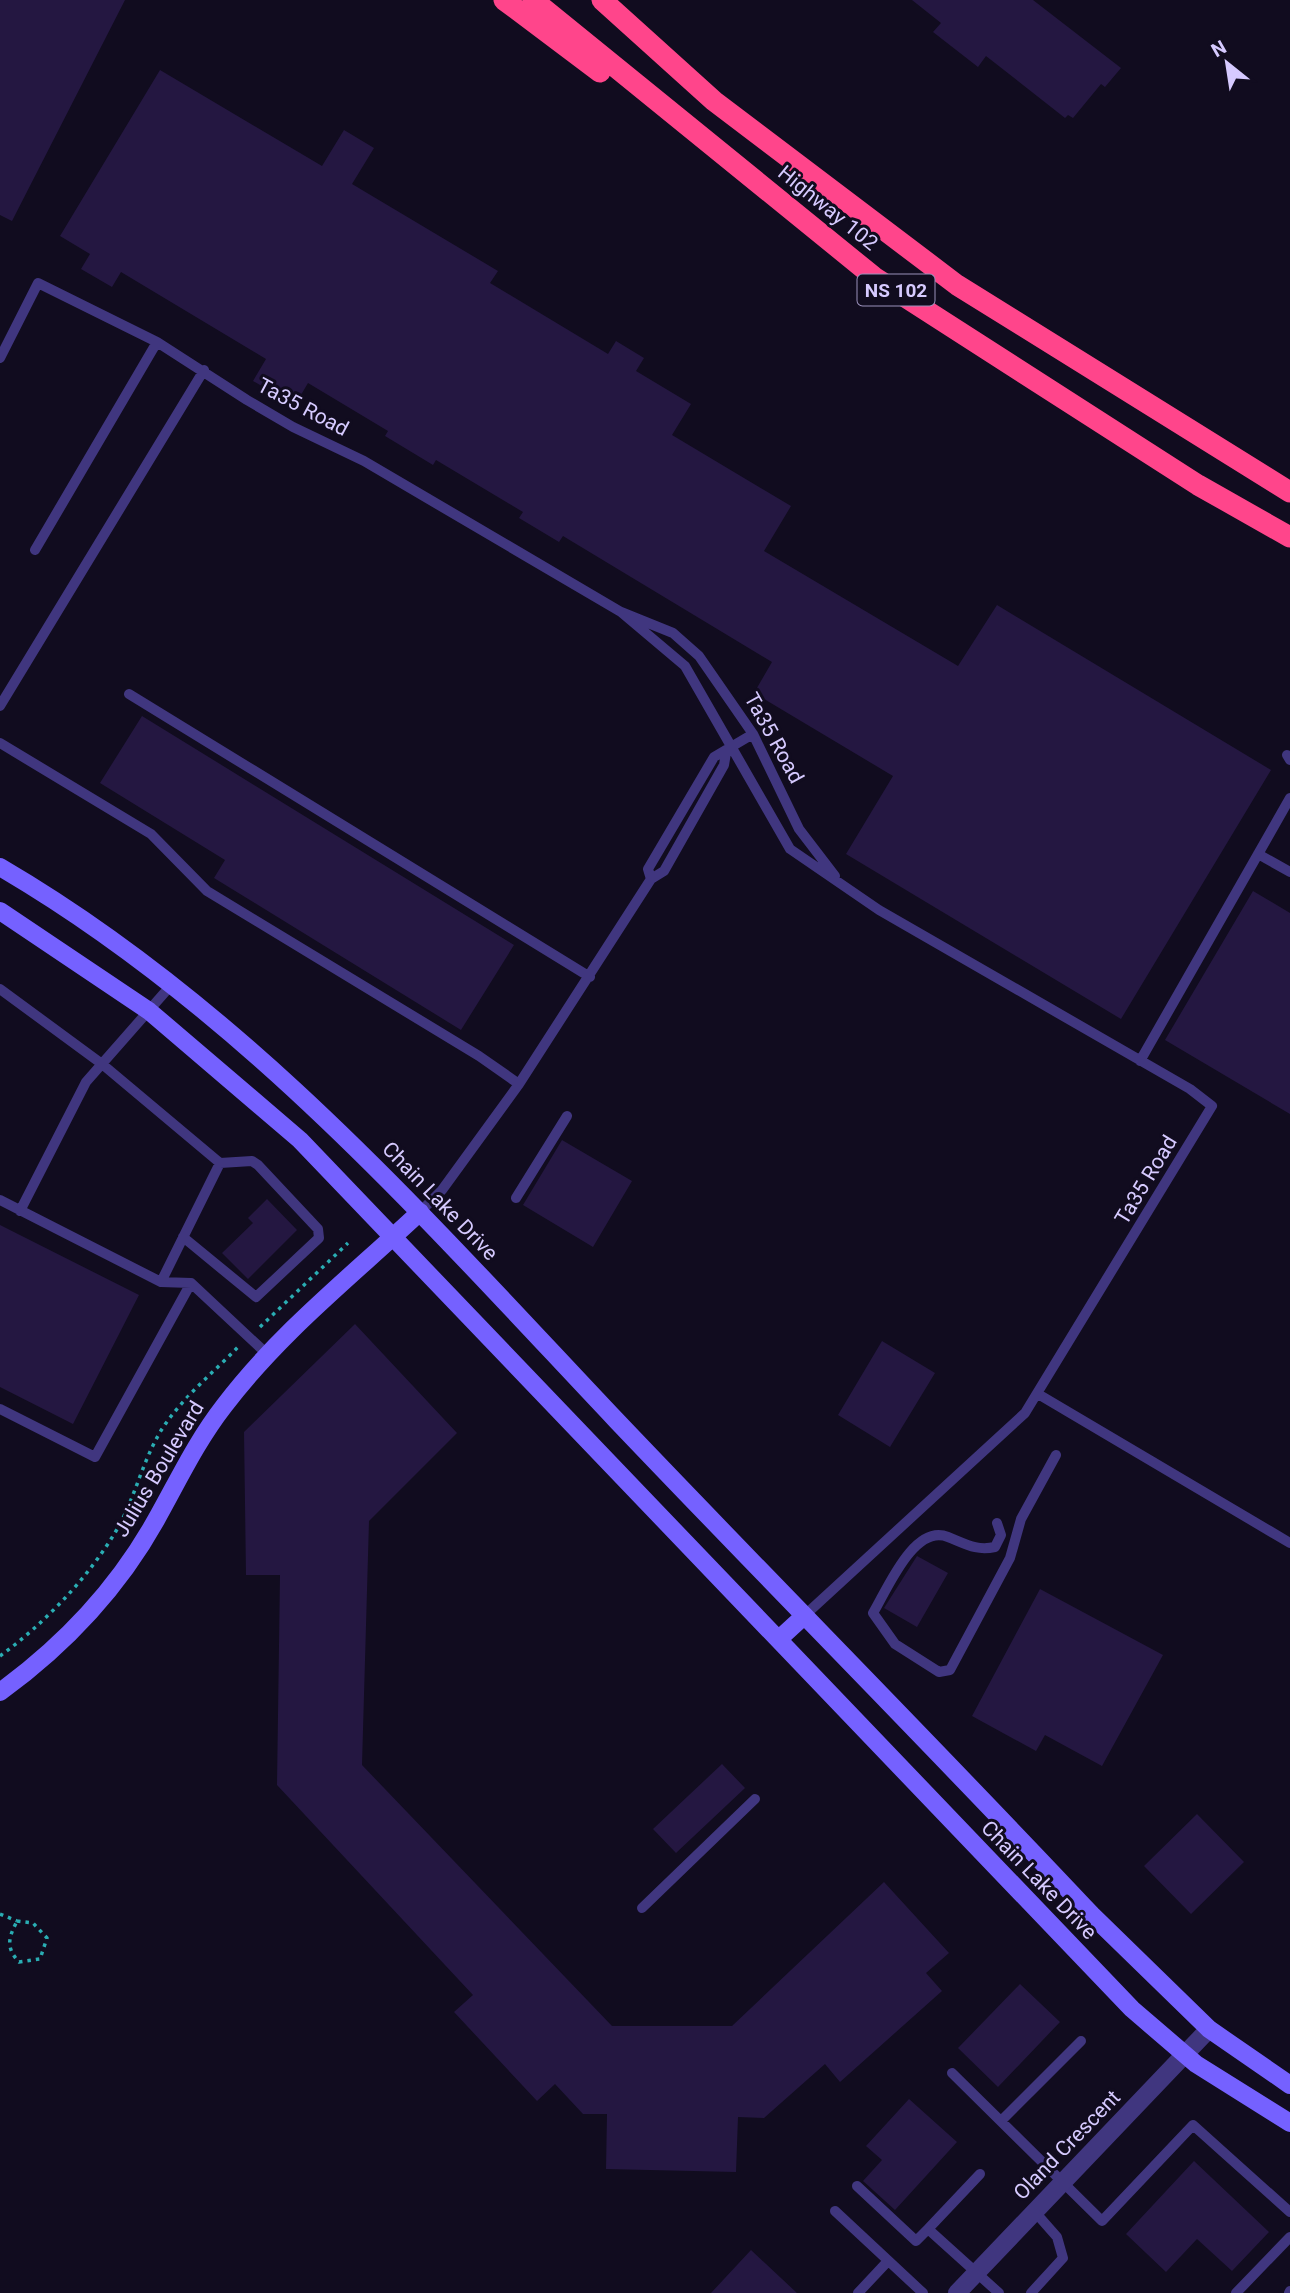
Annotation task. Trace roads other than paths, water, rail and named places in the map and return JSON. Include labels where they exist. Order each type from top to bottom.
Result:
[{"type":"highway","points":[[504,0],[874,277]]},
{"type":"highway","name":"Highway 102","points":[[533,0],[874,277],[1198,485],[1290,537]]},
{"type":"highway","name":"Highway 102","points":[[604,0],[714,101],[957,285],[1290,492]]},
{"type":"street","name":"Chain Lake Drive","points":[[0,867],[101,931],[173,983],[294,1087],[420,1212],[1092,1915],[1209,2029],[1290,2085]]},
{"type":"street","name":"Chain Lake Drive","points":[[0,911],[149,1011],[300,1140],[1132,2009],[1184,2054],[1238,2092],[1290,2123]]},
{"type":"street","name":"Julius Boulevard","points":[[0,1692],[65,1638],[105,1594],[151,1529],[209,1425],[267,1353],[420,1212]]},
{"type":"street","points":[[779,1639],[804,1616]]},
{"type":"street","name":"Oland Crescent","points":[[957,2293],[1209,2029]]},
{"type":"lane","name":"Ta35 Road","points":[[0,358],[38,283],[157,342],[293,427],[364,461],[621,612],[673,633],[699,656],[753,734],[800,829],[840,882]]},
{"type":"lane","points":[[35,550],[157,342]]},
{"type":"lane","points":[[0,706],[204,370]]},
{"type":"lane","name":"Ta35 Road","points":[[621,612],[685,666],[729,750],[790,849],[914,931],[1190,1089],[1212,1106],[1038,1394]]},
{"type":"lane","points":[[129,694],[590,977]]},
{"type":"lane","points":[[651,879],[648,869],[714,757],[753,734]]},
{"type":"lane","points":[[0,743],[151,834],[207,891],[479,1056],[519,1084]]},
{"type":"lane","points":[[420,1212],[442,1190],[519,1084],[651,879],[664,871],[724,765],[729,750]]},
{"type":"lane","points":[[1140,1061],[1290,798]]},
{"type":"lane","points":[[1258,854],[1290,872]]},
{"type":"lane","points":[[20,1211],[86,1082],[173,983]]},
{"type":"lane","points":[[0,989],[102,1064],[220,1163],[252,1161],[258,1165],[318,1229],[318,1238],[256,1297],[183,1237]]},
{"type":"lane","points":[[516,1198],[567,1116]]},
{"type":"lane","points":[[160,1282],[220,1163]]},
{"type":"lane","points":[[0,1200],[160,1282],[191,1283],[267,1353]]},
{"type":"lane","points":[[0,1409],[95,1457],[191,1283]]},
{"type":"lane","points":[[804,1616],[1010,1429],[1038,1394],[1290,1543]]},
{"type":"lane","points":[[998,1523],[1001,1535],[995,1547],[980,1550],[944,1535],[928,1536],[911,1550],[873,1613],[895,1644],[939,1672],[950,1670],[1010,1558],[1021,1519],[1056,1455]]},
{"type":"lane","points":[[642,1908],[755,1799]]},
{"type":"lane","points":[[1001,2121],[1081,2041]]},
{"type":"lane","points":[[951,2073],[1102,2221],[1193,2125],[1290,2212]]},
{"type":"lane","points":[[857,2186],[916,2241],[980,2174]]},
{"type":"lane","points":[[835,2211],[923,2293]]},
{"type":"lane","points":[[1031,2293],[1063,2258],[1058,2237],[1035,2212]]},
{"type":"lane","points":[[928,2229],[999,2293]]},
{"type":"lane","points":[[1236,2293],[1290,2237]]},
{"type":"lane","points":[[858,2293],[888,2261]]}]
